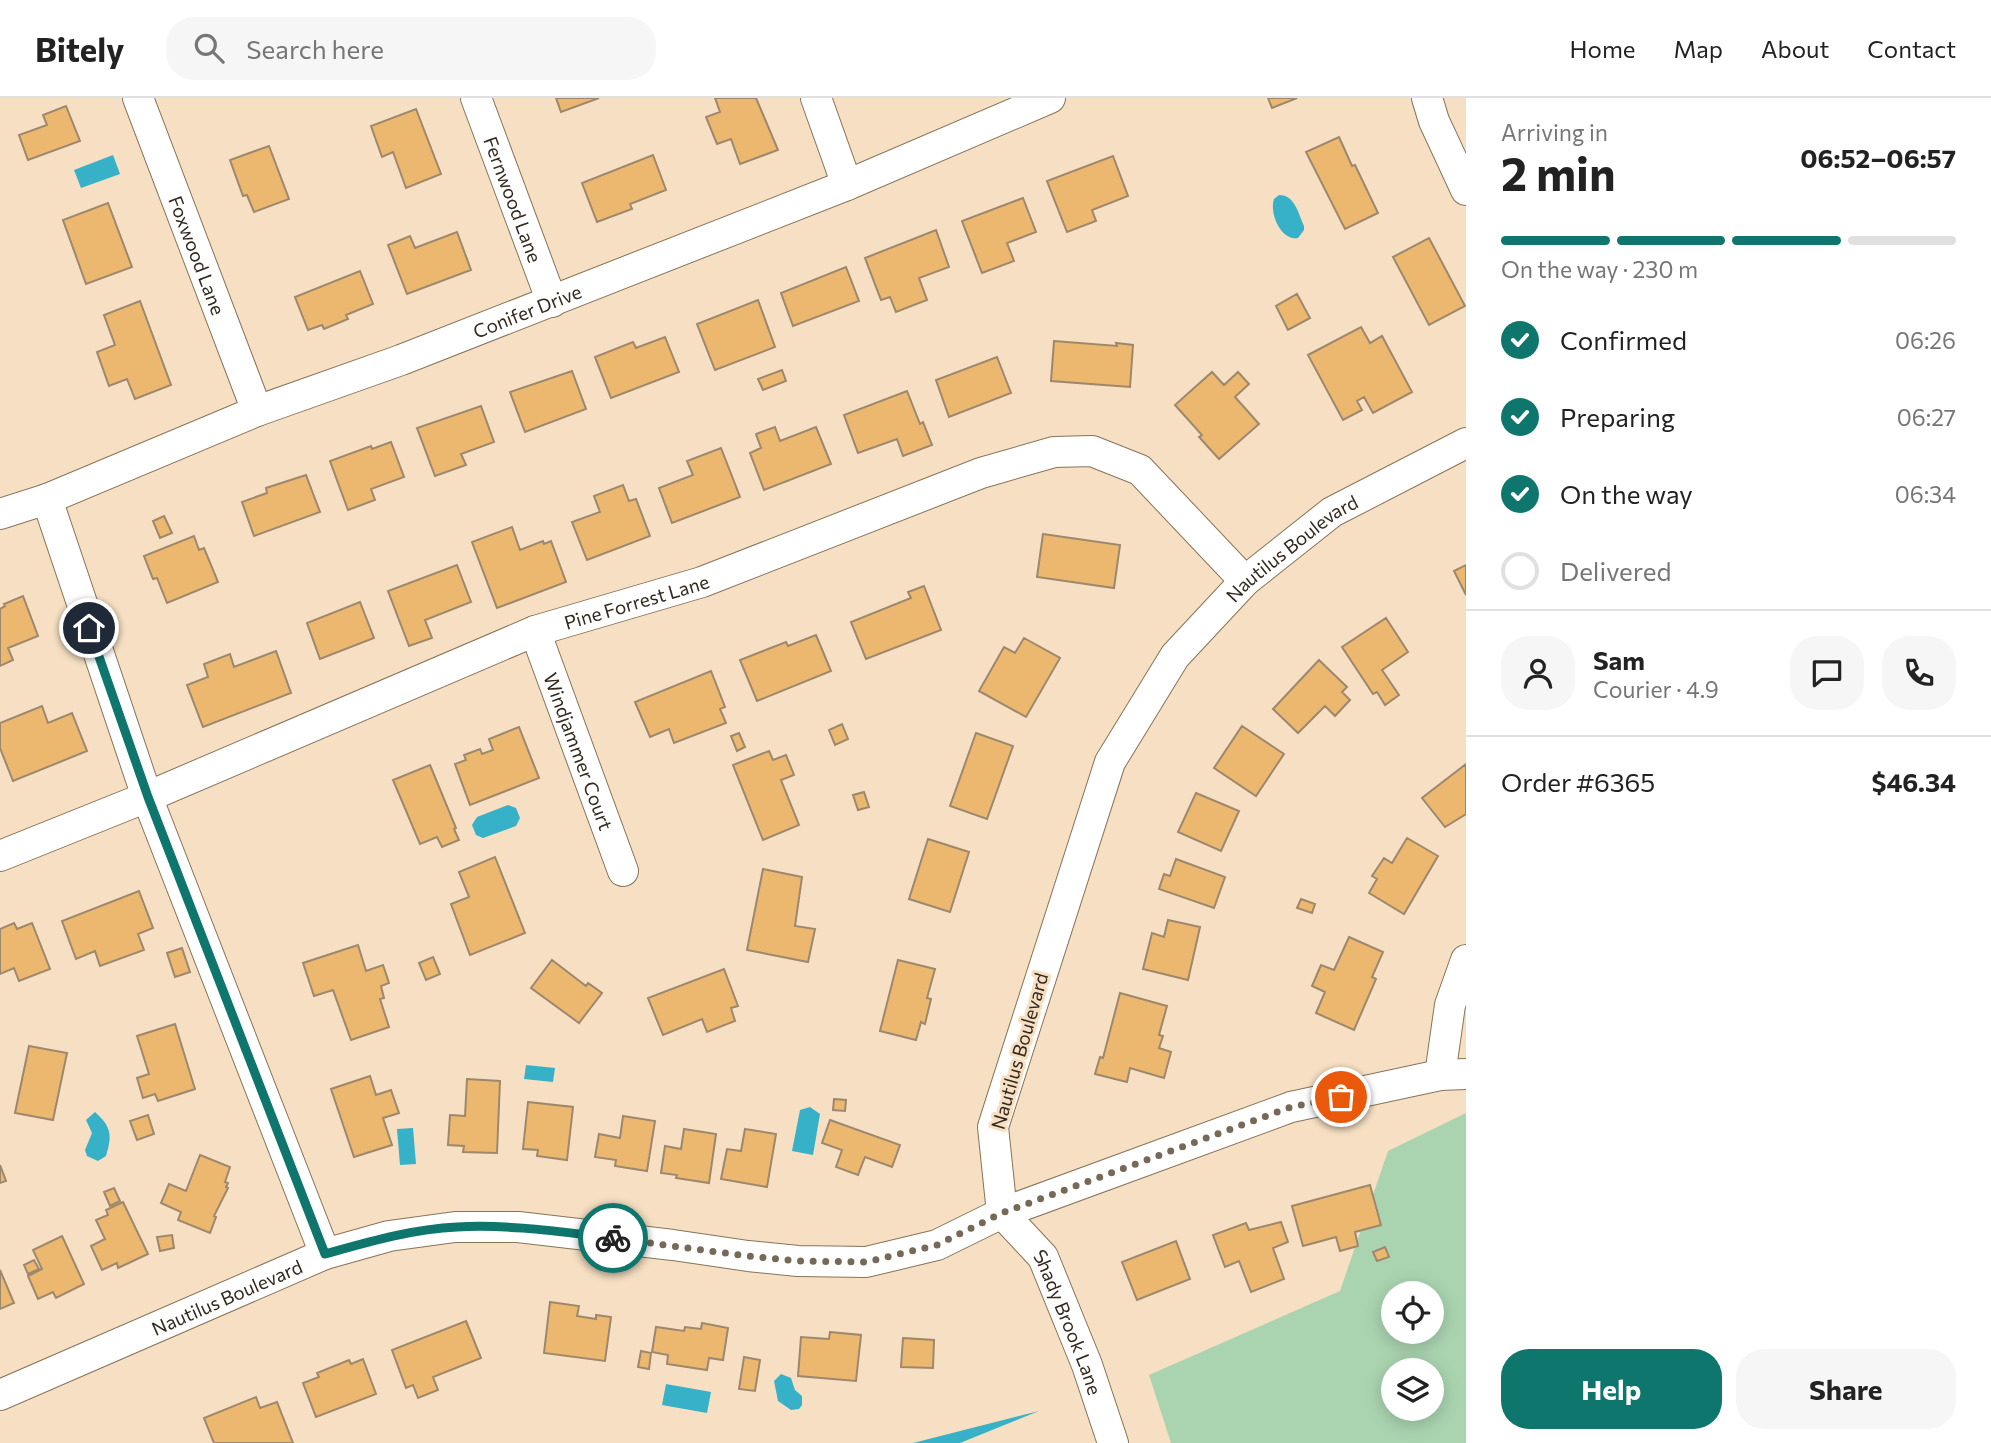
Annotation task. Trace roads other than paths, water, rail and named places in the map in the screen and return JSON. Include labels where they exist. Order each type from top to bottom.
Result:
[{"type":"street","name":"Foxwood Lane","points":[[138,98],[257,411]]},
{"type":"street","name":"Fernwood Lane","points":[[476,98],[552,302]]},
{"type":"street","points":[[816,98],[846,185]]},
{"type":"street","name":"Conifer Drive","points":[[0,514],[47,499],[257,411],[552,302],[846,185],[1050,98]]},
{"type":"street","points":[[1427,98],[1434,121],[1466,190]]},
{"type":"street","name":"Nautilus Boulevard","points":[[0,1395],[325,1254],[389,1236],[455,1227],[518,1227],[747,1256],[798,1261],[866,1262],[937,1245],[1002,1213],[993,1127],[1110,762],[1175,656],[1245,580],[1332,512],[1466,443]]},
{"type":"street","name":"Pine Forrest Lane","points":[[0,856],[148,797],[535,631],[702,582],[982,473],[1054,452],[1092,451],[1140,470],[1245,580]]},
{"type":"street","points":[[47,499],[148,797],[325,1254]]},
{"type":"street","name":"Windjammer Court","points":[[535,631],[623,871]]},
{"type":"street","points":[[1002,1213],[1291,1107],[1453,1074],[1450,1005],[1466,960]]},
{"type":"street","name":"Shady Brook Lane","points":[[1002,1213],[1043,1257],[1087,1365],[1113,1443]]},
{"type":"water","points":[[113,155],[120,174],[81,188],[74,170]]},
{"type":"water","points":[[1279,195],[1289,198],[1298,210],[1304,230],[1298,238],[1286,235],[1278,225],[1273,205],[1274,199]]},
{"type":"water","points":[[508,805],[516,808],[520,818],[516,826],[483,838],[476,835],[472,825],[477,817]]},
{"type":"water","points":[[526,1065],[555,1068],[553,1082],[524,1079]]},
{"type":"water","points":[[810,1107],[820,1114],[813,1155],[792,1151],[800,1110]]},
{"type":"water","points":[[95,1112],[108,1127],[110,1137],[106,1156],[98,1161],[87,1156],[85,1150],[92,1133],[86,1120]]},
{"type":"water","points":[[413,1128],[416,1164],[400,1165],[397,1129]]},
{"type":"water","points":[[781,1374],[791,1378],[795,1390],[802,1396],[799,1409],[791,1410],[778,1401],[774,1381]]},
{"type":"water","points":[[666,1384],[711,1392],[707,1413],[662,1405]]},
{"type":"water","points":[[1039,1411],[960,1443],[913,1443]]}]
